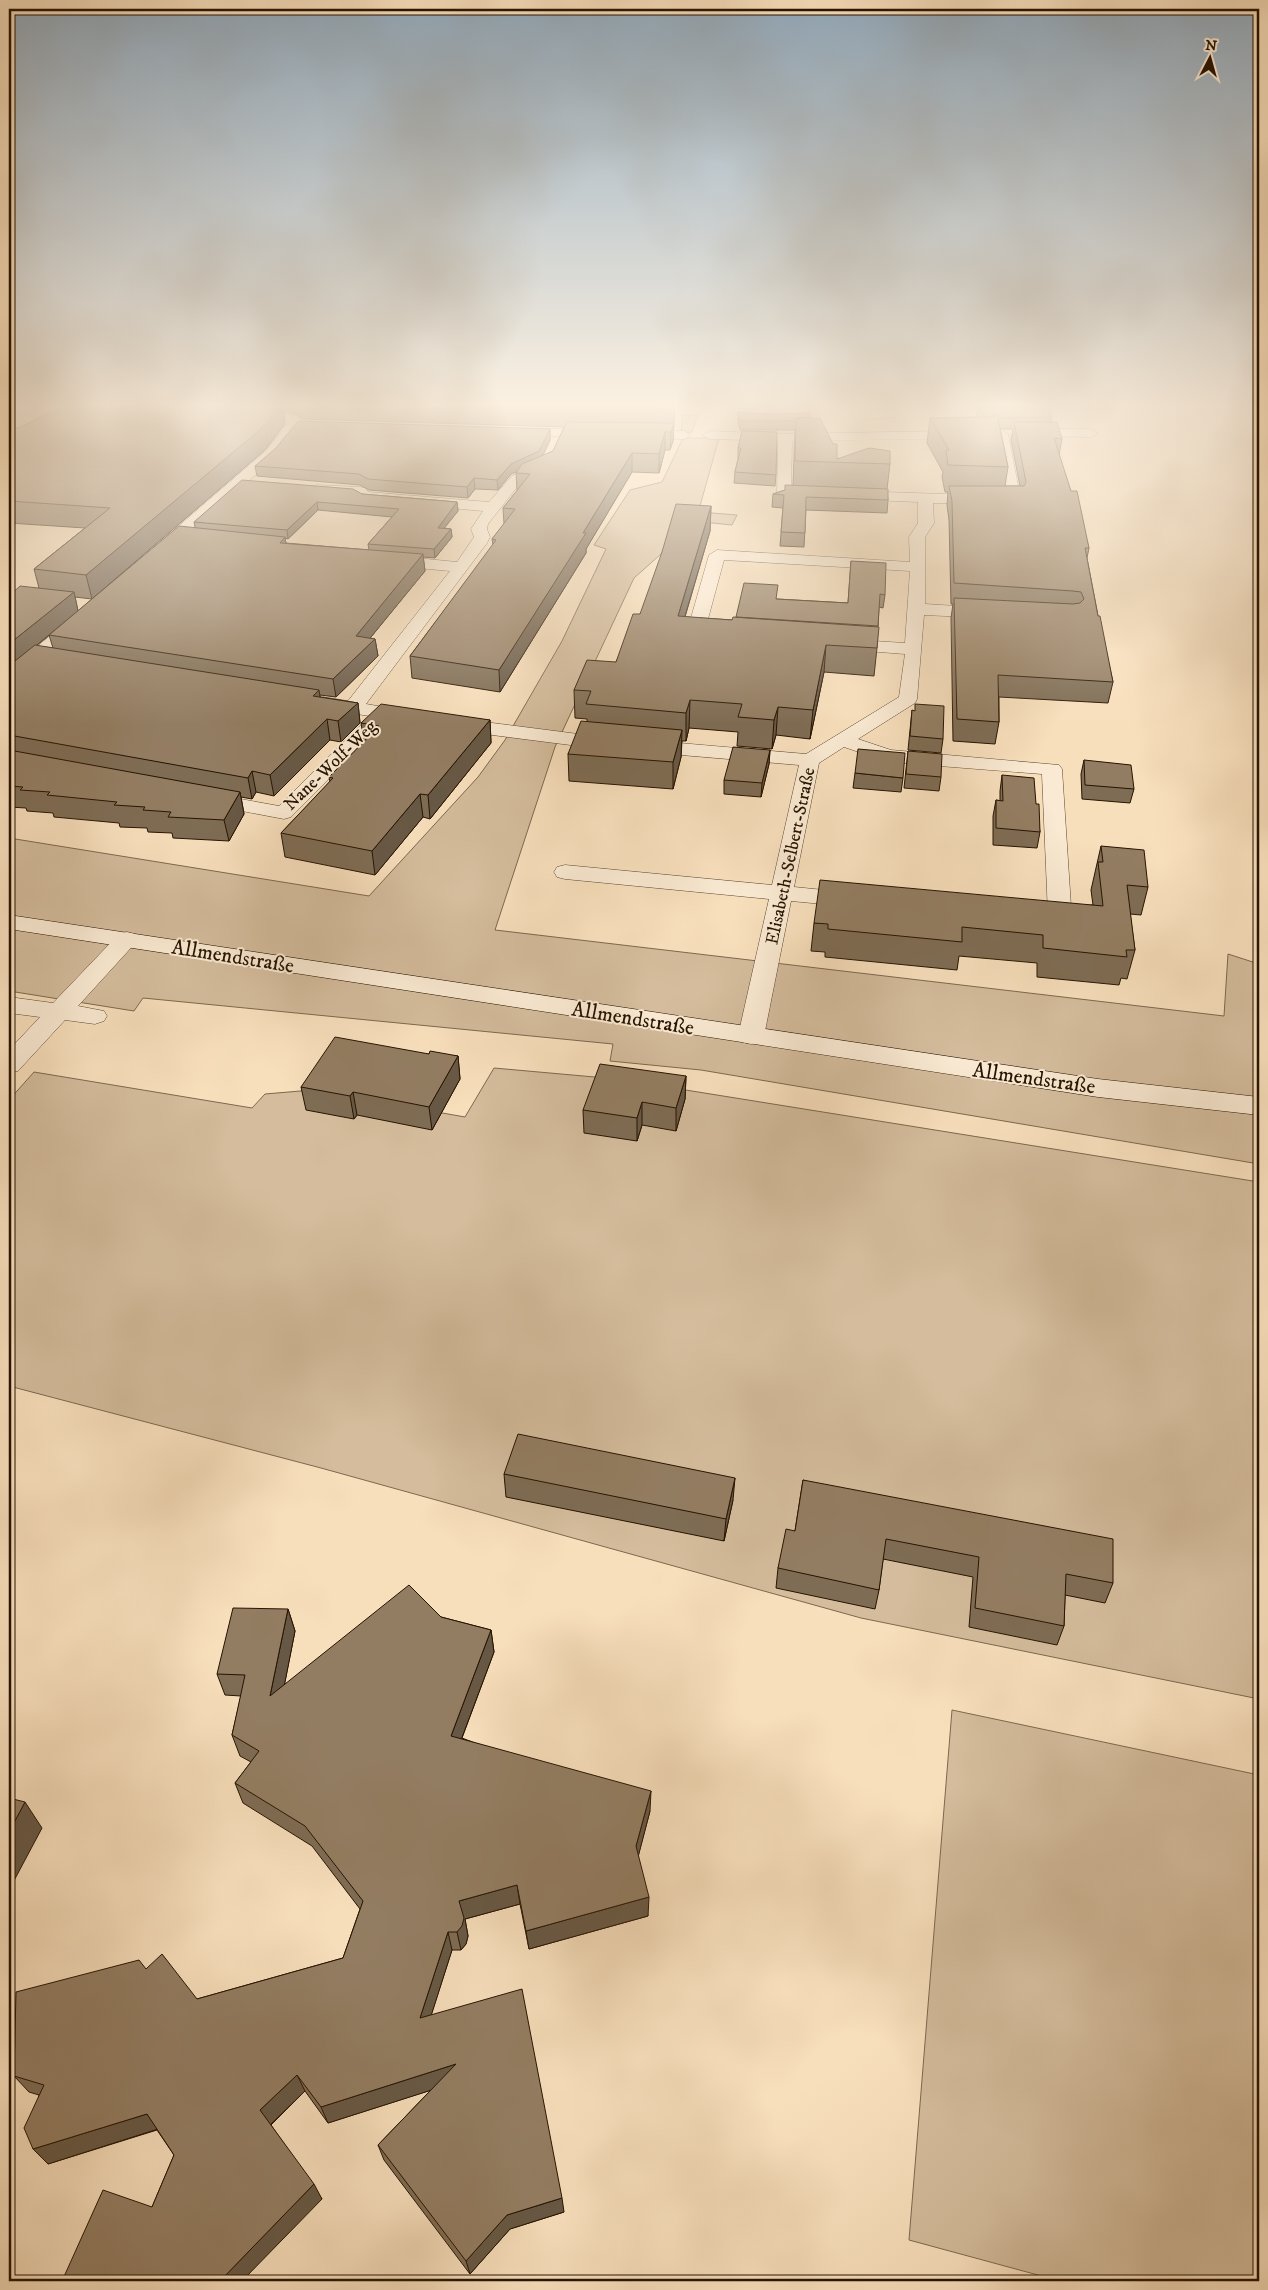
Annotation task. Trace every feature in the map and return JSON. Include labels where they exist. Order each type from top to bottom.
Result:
[{"type":"street","points":[[147,562],[206,510]]},
{"type":"street","points":[[353,707],[364,696],[479,543],[482,537],[479,529],[492,510]]},
{"type":"street","name":"Elisabeth-Selbert-Straße","points":[[751,1036],[810,760],[908,698],[914,649],[918,567],[917,537],[926,523],[925,510]]},
{"type":"street","points":[[177,535],[201,538]]},
{"type":"street","points":[[733,637],[695,635],[717,556],[918,567]]},
{"type":"street","points":[[368,558],[461,566]]},
{"type":"street","points":[[9,679],[37,657],[85,605]]},
{"type":"street","points":[[915,609],[1002,614]]},
{"type":"street","points":[[827,643],[914,649]]},
{"type":"street","points":[[37,657],[57,660]]},
{"type":"street","points":[[304,700],[540,737],[810,760]]},
{"type":"street","name":"Nane-Wolf-Weg","points":[[186,795],[284,813],[384,712]]},
{"type":"street","points":[[842,740],[888,756],[1052,769],[1060,922],[1020,918]]},
{"type":"street","points":[[565,872],[872,902]]},
{"type":"street","name":"Allmendstraße","points":[[9,922],[1098,1088],[1259,1106]]},
{"type":"street","points":[[9,1065],[127,939]]},
{"type":"street","points":[[9,1005],[58,1013],[95,1016]]},
{"type":"shaded area","points":[[617,510],[687,510],[683,511],[661,554],[634,578],[555,747],[495,930],[1224,1016],[1228,954],[1259,964],[1259,1164],[701,1070],[610,1061],[613,1044],[143,998],[134,1011],[9,991],[9,838],[369,896],[478,777],[505,740],[562,641],[606,549],[594,545]]},
{"type":"shaded area","points":[[687,511],[737,515],[732,525],[682,520]]},
{"type":"shaded area","points":[[494,1068],[617,1079],[1259,1182],[1259,1699],[861,1618],[321,1468],[9,1386],[9,1100],[34,1072],[252,1108],[265,1094],[312,1090],[465,1117]]},
{"type":"shaded area","points":[[952,1710],[1259,1775],[1259,2281],[1060,2281],[909,2240]]},
{"type":"building","points":[[108,510],[164,510],[86,575],[34,569]]},
{"type":"building","points":[[208,510],[309,510],[287,530],[194,522]]},
{"type":"building","points":[[398,510],[451,510],[438,528],[451,529],[434,549],[368,544]]},
{"type":"building","points":[[514,510],[597,510],[583,533],[586,533],[499,670],[410,656],[496,540],[492,539]]},
{"type":"building","points":[[674,510],[710,510],[678,616],[732,620],[733,617],[879,627],[877,648],[826,645],[813,710],[778,707],[774,720],[738,717],[742,704],[690,700],[686,713],[586,704],[591,691],[574,690],[587,660],[616,662],[633,614],[640,614],[662,552]]},
{"type":"building","points":[[783,510],[806,510],[805,533],[781,532]]},
{"type":"building","points":[[952,510],[1081,510],[1089,548],[1085,548],[1113,682],[998,675],[999,722],[957,719],[954,598],[1073,604],[1080,603],[1084,599],[1081,592],[1073,591],[954,583]]},
{"type":"building","points":[[179,526],[285,537],[280,543],[423,554],[356,636],[375,639],[333,679],[49,635]]},
{"type":"building","points":[[851,561],[886,563],[885,595],[880,594],[878,626],[736,617],[744,583],[778,585],[776,599],[848,603]]},
{"type":"building","points":[[20,586],[74,592],[9,644],[9,596]]},
{"type":"building","points":[[35,645],[319,690],[313,696],[358,703],[338,721],[327,719],[270,775],[252,771],[248,778],[9,735],[9,665]]},
{"type":"building","points":[[381,704],[490,720],[428,795],[420,794],[372,851],[281,833],[333,778],[329,777],[379,726],[361,723]]},
{"type":"building","points":[[915,704],[944,706],[943,739],[910,736],[912,710],[915,711]]},
{"type":"building","points":[[581,721],[682,730],[673,762],[568,754]]},
{"type":"building","points":[[733,747],[770,750],[762,783],[724,780]]},
{"type":"building","points":[[858,749],[905,753],[903,778],[855,773]]},
{"type":"building","points":[[9,750],[240,792],[224,820],[168,817],[171,812],[143,810],[145,807],[114,805],[117,802],[47,795],[50,792],[20,790],[23,787],[9,786]]},
{"type":"building","points":[[908,751],[942,754],[941,777],[906,774]]},
{"type":"building","points":[[1084,760],[1131,765],[1134,789],[1085,785]]},
{"type":"building","points":[[1002,775],[1034,778],[1036,804],[1039,804],[1040,832],[996,828],[996,800],[1003,801]]},
{"type":"building","points":[[1101,846],[1144,850],[1148,887],[1127,885],[1135,950],[1126,950],[1127,957],[1043,948],[1043,935],[962,927],[962,942],[828,929],[828,924],[814,923],[820,880],[1103,906],[1098,862],[1103,862]]},
{"type":"building","points":[[335,1037],[429,1054],[430,1051],[458,1056],[429,1107],[353,1092],[350,1096],[301,1087]]},
{"type":"building","points":[[600,1064],[686,1076],[676,1108],[642,1102],[637,1118],[583,1110]]},
{"type":"building","points":[[518,1434],[735,1478],[726,1519],[504,1474]]},
{"type":"building","points":[[803,1480],[1113,1539],[1113,1583],[1066,1574],[1064,1626],[975,1608],[979,1557],[886,1539],[879,1590],[778,1568],[786,1529],[795,1531]]},
{"type":"building","points":[[409,1585],[441,1617],[491,1630],[451,1736],[651,1791],[636,1846],[649,1897],[526,1931],[517,1885],[459,1901],[464,1918],[462,1926],[457,1932],[448,1932],[420,2018],[522,1989],[562,2198],[507,2215],[466,2261],[378,2145],[456,2064],[321,2107],[297,2075],[260,2110],[314,2184],[220,2281],[62,2281],[103,2190],[152,2207],[174,2155],[147,2114],[33,2149],[24,2128],[44,2085],[14,2076],[16,1992],[139,1960],[146,1969],[162,1954],[197,1999],[343,1958],[363,1901],[305,1826],[235,1783],[259,1751],[232,1735],[245,1675],[217,1674],[233,1608],[288,1609],[270,1696]]},
{"type":"building","points":[[9,1798],[25,1802],[9,1832]]}]
